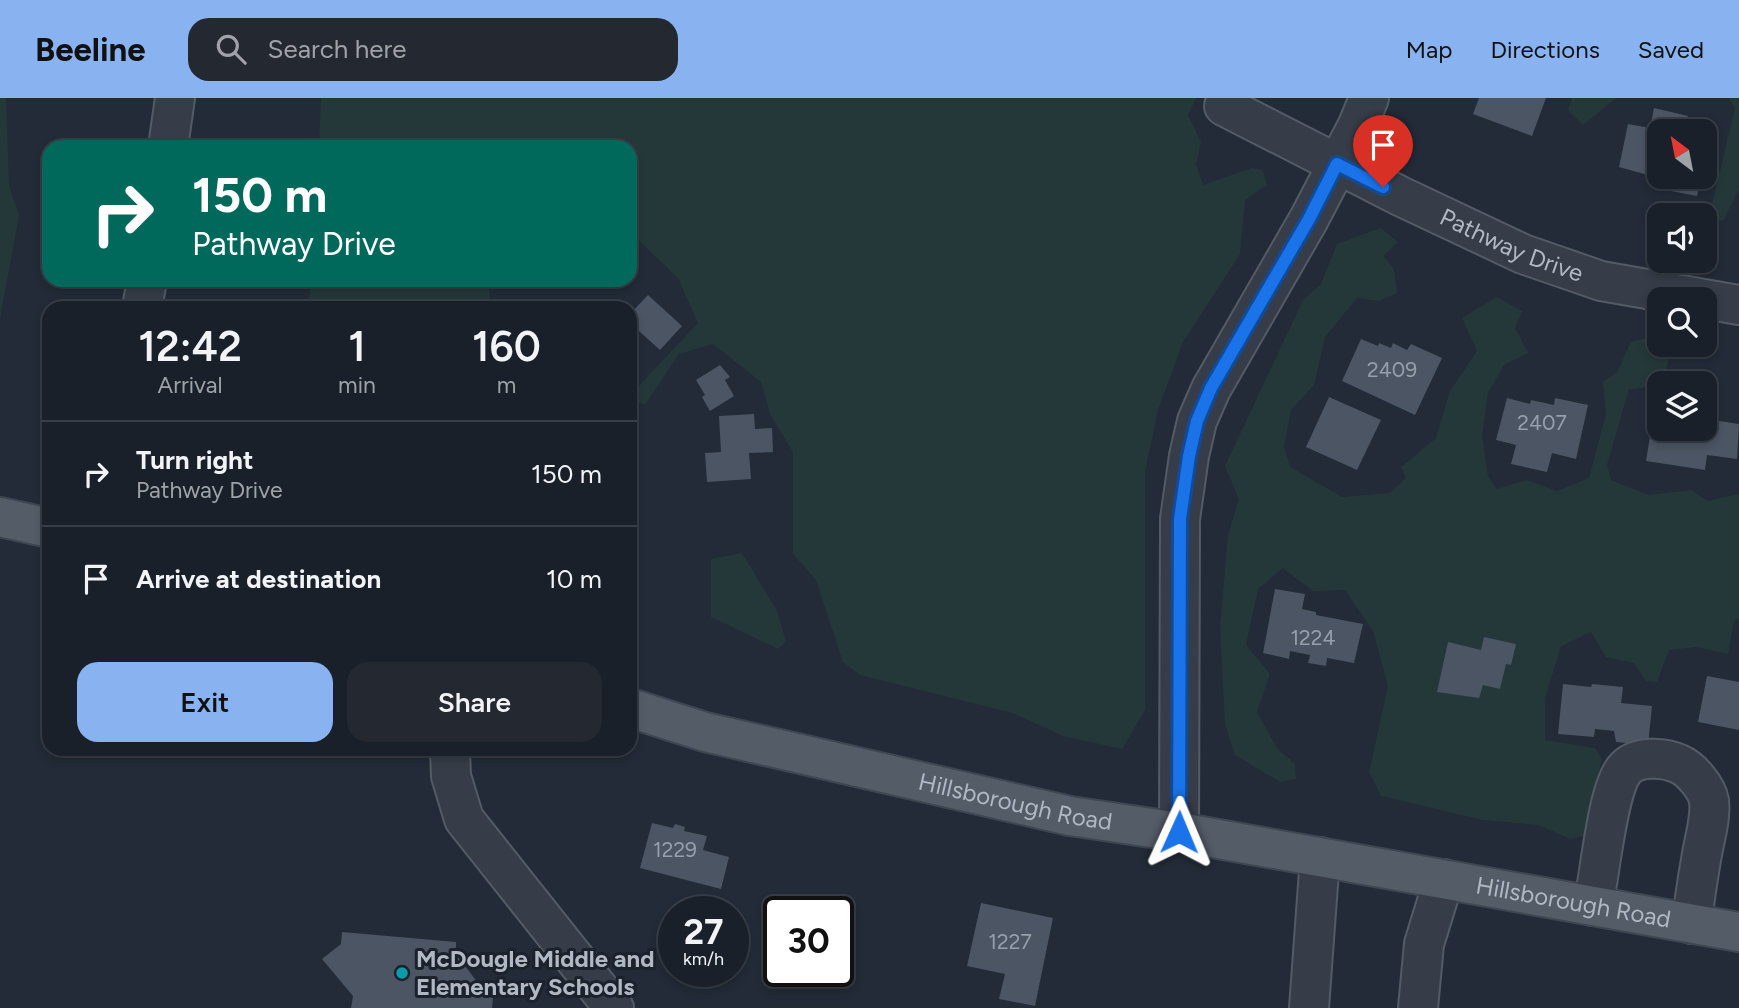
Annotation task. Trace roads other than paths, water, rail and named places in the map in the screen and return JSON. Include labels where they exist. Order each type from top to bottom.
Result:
[{"type":"main road","points":[[0,517],[42,526]]},
{"type":"main road","name":"Hillsborough Road","points":[[637,710],[705,732],[1102,822],[1179,832],[1739,932]]},
{"type":"street","points":[[169,140],[176,98]]},
{"type":"street","points":[[1179,832],[1180,519],[1183,487],[1194,433],[1211,388],[1309,219],[1358,125],[1369,98]]},
{"type":"street","name":"Pathway Drive","points":[[1224,106],[1523,254],[1601,281],[1739,305]]},
{"type":"street","points":[[450,756],[451,776],[464,819],[614,1008]]},
{"type":"street","points":[[1593,906],[1614,789],[1625,768],[1640,760],[1665,759],[1683,765],[1699,780],[1709,798],[1709,817],[1695,891],[1692,923]]},
{"type":"street","points":[[1309,1008],[1320,857]]},
{"type":"street","points":[[1418,1008],[1424,944],[1444,879]]},
{"type":"place","name":"McDougle Middle and Elementary Schools","points":[[402,973]]}]
